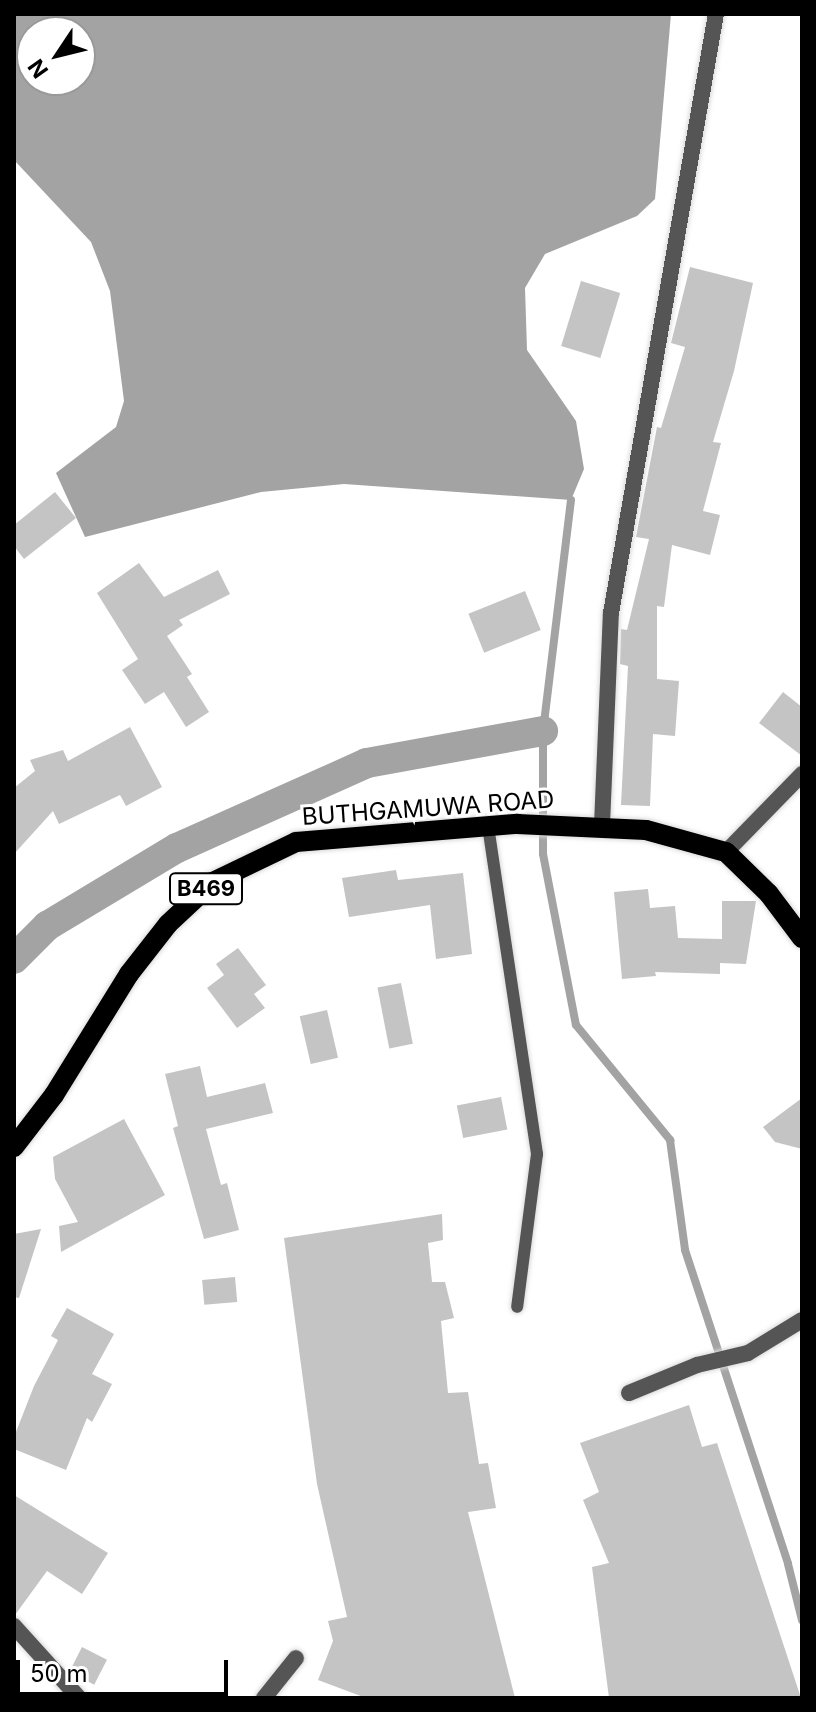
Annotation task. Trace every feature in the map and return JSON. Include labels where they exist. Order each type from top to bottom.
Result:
[{"type":"main road","name":"BUTHGAMUWA ROAD","points":[[14,1147],[54,1095],[129,974],[168,924],[213,882],[296,842],[517,824],[602,825],[646,830],[726,852],[769,894],[802,938]]},
{"type":"street","points":[[602,825],[611,613],[716,14]]},
{"type":"street","points":[[726,852],[802,774]]},
{"type":"street","points":[[629,1393],[697,1365],[748,1353],[802,1320]]},
{"type":"street","points":[[14,1626],[79,1698]]},
{"type":"street","points":[[264,1698],[296,1658]]},
{"type":"lane","points":[[488,826],[537,1154],[517,1307]]},
{"type":"shaded area","points":[[14,14],[671,14],[655,199],[637,216],[545,254],[525,288],[527,350],[576,421],[584,469],[571,500],[344,484],[261,492],[85,537],[56,473],[116,427],[124,401],[110,291],[91,242],[14,160]]},
{"type":"building","points":[[690,267],[753,283],[734,371],[713,442],[721,443],[703,511],[720,515],[710,555],[672,545],[664,607],[657,606],[657,679],[679,681],[675,736],[653,734],[650,806],[621,805],[628,666],[620,664],[621,629],[627,630],[649,539],[636,537],[657,427],[661,428],[685,347],[671,343]]},
{"type":"building","points":[[581,281],[620,293],[600,358],[561,346]]},
{"type":"building","points":[[55,492],[76,518],[24,559],[14,546],[14,525]]},
{"type":"building","points":[[139,563],[164,597],[218,570],[230,594],[179,620],[183,625],[167,636],[192,674],[187,677],[209,712],[186,727],[164,692],[145,704],[122,670],[138,659],[97,593]]},
{"type":"building","points":[[525,591],[541,630],[484,653],[468,614]]},
{"type":"building","points":[[783,692],[802,707],[802,756],[759,723]]},
{"type":"building","points":[[130,727],[162,787],[126,806],[120,795],[59,824],[53,811],[14,854],[14,788],[35,771],[30,760],[63,750],[68,761]]},
{"type":"building","points":[[396,870],[398,880],[463,873],[472,954],[436,959],[430,905],[349,917],[342,878]]},
{"type":"building","points":[[648,889],[650,908],[675,906],[678,938],[722,939],[722,901],[756,901],[746,964],[720,963],[720,974],[655,972],[656,976],[622,979],[614,892]]},
{"type":"building","points":[[238,948],[266,985],[254,994],[265,1008],[237,1028],[207,988],[224,975],[216,964]]},
{"type":"building","points":[[401,983],[413,1044],[389,1048],[377,988]]},
{"type":"building","points":[[327,1010],[338,1058],[311,1064],[300,1016]]},
{"type":"building","points":[[200,1066],[207,1097],[265,1083],[273,1113],[206,1129],[221,1185],[227,1183],[239,1230],[204,1239],[173,1128],[178,1126],[165,1074]]},
{"type":"building","points":[[501,1097],[507,1129],[463,1138],[457,1106]]},
{"type":"building","points":[[802,1098],[802,1149],[775,1142],[763,1127]]},
{"type":"building","points":[[124,1119],[165,1195],[61,1252],[59,1226],[78,1222],[55,1179],[53,1157]]},
{"type":"building","points":[[442,1214],[443,1240],[428,1243],[432,1282],[445,1282],[454,1318],[441,1321],[448,1393],[468,1392],[479,1464],[488,1463],[496,1508],[468,1512],[515,1698],[366,1698],[318,1680],[333,1641],[328,1621],[347,1617],[317,1484],[284,1238]]},
{"type":"building","points":[[41,1229],[19,1298],[14,1297],[14,1234]]},
{"type":"building","points":[[235,1277],[237,1302],[204,1305],[202,1280]]},
{"type":"building","points":[[67,1308],[114,1334],[92,1374],[112,1384],[92,1422],[87,1418],[66,1470],[14,1449],[14,1437],[34,1386],[58,1340],[51,1336]]},
{"type":"building","points":[[689,1405],[702,1447],[717,1443],[801,1698],[609,1698],[592,1567],[609,1563],[583,1500],[599,1492],[580,1443]]},
{"type":"building","points":[[14,1495],[108,1553],[82,1594],[47,1571],[15,1615]]},
{"type":"building","points":[[82,1647],[107,1660],[94,1685],[69,1672]]},
{"type":"waterway","points":[[571,500],[543,731],[543,854],[576,1025],[670,1140],[685,1250],[788,1564],[802,1620]]},
{"type":"waterway","points":[[14,959],[47,926],[177,848],[367,763],[543,731]]}]
